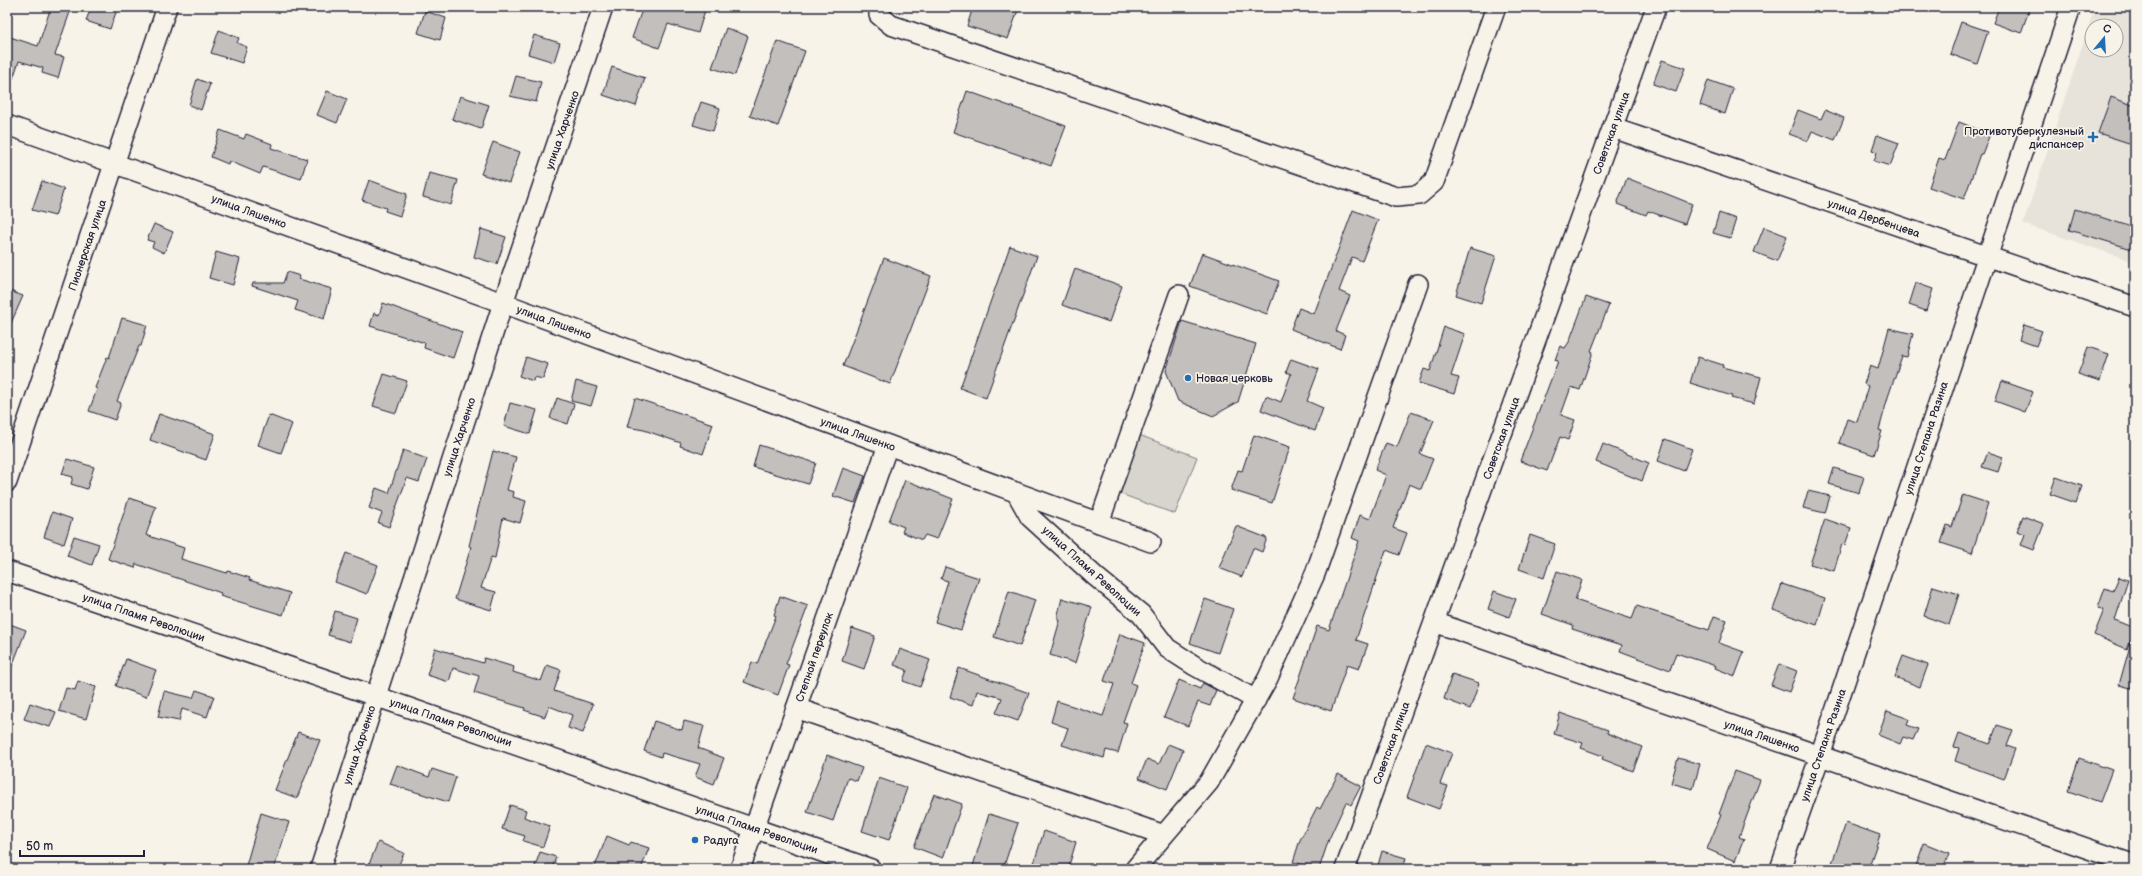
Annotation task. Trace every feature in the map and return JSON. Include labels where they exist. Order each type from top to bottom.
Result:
[{"type":"street","name":"Пионерская улица","points":[[7,482],[167,7]]},
{"type":"street","name":"улица Харченко","points":[[320,869],[503,303],[603,7]]},
{"type":"street","points":[[879,7],[879,14],[891,25],[1396,197],[1419,195],[1434,182],[1496,7]]},
{"type":"street","name":"Советская улица","points":[[1345,869],[1656,7]]},
{"type":"street","name":"улица Степана Разина","points":[[1780,869],[1820,756],[2071,7]]},
{"type":"street","name":"улица Ляшенко","points":[[7,125],[114,162],[503,303],[1150,542]]},
{"type":"street","name":"улица Дербенцева","points":[[1613,128],[2135,307]]},
{"type":"street","points":[[1135,869],[1209,782],[1268,678],[1315,574],[1418,284]]},
{"type":"street","points":[[1099,523],[1180,295]]},
{"type":"street","name":"Степной переулок","points":[[740,869],[888,445]]},
{"type":"street","name":"улица Пламя Революции","points":[[1016,492],[1030,517],[1096,577],[1141,614],[1167,648],[1195,666],[1256,700]]},
{"type":"street","name":"улица Пламя Революции","points":[[7,571],[375,696],[871,869]]},
{"type":"street","name":"улица Ляшенко","points":[[1434,622],[2135,865]]},
{"type":"street","points":[[796,708],[1164,835]]},
{"type":"shaded area","name":"Противотуберкулезный диспансер","points":[[2095,7],[2135,7],[2135,262],[2023,224],[2084,40],[2084,58],[2124,58],[2124,18],[2091,18]]},
{"type":"shaded area","points":[[1139,435],[1197,457],[1175,514],[1118,493]]},
{"type":"building","points":[[51,7],[70,12],[55,55],[64,57],[58,78],[42,73],[43,68],[19,61],[9,90],[7,89],[7,47],[10,37],[38,46]]},
{"type":"building","points":[[91,7],[118,7],[110,29],[86,21]]},
{"type":"building","points":[[643,7],[706,7],[698,33],[668,24],[659,48],[632,38]]},
{"type":"building","points":[[973,7],[1019,7],[1008,39],[967,26]]},
{"type":"building","points":[[1999,7],[2030,7],[2021,33],[1993,23]]},
{"type":"building","points":[[425,11],[446,18],[440,40],[418,33]]},
{"type":"building","points":[[1961,22],[1988,31],[1977,64],[1950,54]]},
{"type":"building","points":[[726,28],[748,36],[735,75],[712,68]]},
{"type":"building","points":[[219,30],[239,38],[237,43],[247,47],[242,63],[211,53]]},
{"type":"building","points":[[534,35],[560,43],[554,62],[528,54]]},
{"type":"building","points":[[777,41],[805,51],[778,126],[750,116]]},
{"type":"building","points":[[1662,60],[1685,68],[1676,92],[1653,84]]},
{"type":"building","points":[[612,67],[645,78],[636,106],[603,95]]},
{"type":"building","points":[[516,76],[541,82],[536,102],[510,96]]},
{"type":"building","points":[[197,79],[210,84],[201,110],[189,105]]},
{"type":"building","points":[[1708,80],[1733,89],[1725,114],[1700,105]]},
{"type":"building","points":[[327,91],[347,99],[337,123],[317,115]]},
{"type":"building","points":[[967,91],[1066,126],[1051,166],[953,132]]},
{"type":"building","points":[[460,96],[489,105],[481,129],[452,119]]},
{"type":"building","points":[[2111,97],[2135,106],[2135,145],[2098,133]]},
{"type":"building","points":[[701,102],[720,108],[713,131],[693,125]]},
{"type":"building","points":[[1798,110],[1821,119],[1825,110],[1844,118],[1835,140],[1812,131],[1808,141],[1789,134]]},
{"type":"building","points":[[1959,122],[1990,134],[1982,154],[1980,154],[1964,199],[1929,187],[1939,158],[1945,160]]},
{"type":"building","points":[[220,130],[244,139],[246,134],[272,144],[271,148],[307,159],[301,179],[263,167],[260,174],[229,161],[228,164],[211,157]]},
{"type":"building","points":[[1877,135],[1899,143],[1890,166],[1874,161],[1877,152],[1872,150]]},
{"type":"building","points":[[493,142],[520,152],[509,183],[481,174]]},
{"type":"building","points":[[429,173],[458,180],[451,205],[423,197]]},
{"type":"building","points":[[1627,178],[1692,204],[1685,224],[1648,211],[1646,215],[1617,204]]},
{"type":"building","points":[[369,180],[407,194],[400,216],[385,211],[386,208],[362,200]]},
{"type":"building","points":[[42,181],[64,189],[55,216],[32,210]]},
{"type":"building","points":[[2075,209],[2135,228],[2135,250],[2069,230]]},
{"type":"building","points":[[1353,210],[1378,220],[1362,261],[1352,257],[1339,291],[1350,296],[1336,331],[1345,335],[1340,349],[1291,329],[1299,308],[1314,314]]},
{"type":"building","points":[[1719,213],[1736,219],[1730,238],[1713,233]]},
{"type":"building","points":[[154,224],[173,232],[164,253],[152,247],[154,242],[147,240]]},
{"type":"building","points":[[1764,227],[1787,236],[1777,261],[1754,252]]},
{"type":"building","points":[[481,229],[506,237],[497,264],[474,257]]},
{"type":"building","points":[[1010,246],[1037,256],[986,398],[960,388]]},
{"type":"building","points":[[1470,248],[1496,256],[1481,303],[1456,295]]},
{"type":"building","points":[[216,252],[240,259],[233,285],[209,278]]},
{"type":"building","points":[[1202,253],[1279,281],[1267,314],[1190,286]]},
{"type":"building","points":[[884,258],[931,276],[890,384],[843,366]]},
{"type":"building","points":[[1075,269],[1122,286],[1109,322],[1062,305]]},
{"type":"building","points":[[287,272],[300,276],[299,279],[332,289],[324,319],[295,310],[298,301],[252,286],[253,283],[283,283]]},
{"type":"building","points":[[1916,283],[1933,289],[1926,311],[1909,305]]},
{"type":"building","points":[[7,290],[23,296],[7,332]]},
{"type":"building","points":[[1586,297],[1609,305],[1591,351],[1593,352],[1580,390],[1571,387],[1561,415],[1575,420],[1568,440],[1560,437],[1547,471],[1520,461],[1558,361],[1555,360],[1560,346],[1565,348],[1569,342]]},
{"type":"building","points":[[383,303],[462,332],[453,358],[424,348],[425,343],[370,326],[374,313],[379,315]]},
{"type":"building","points":[[122,318],[147,325],[141,346],[139,346],[117,401],[121,403],[115,420],[89,411],[97,389],[95,388],[107,357],[109,358]]},
{"type":"building","points":[[1182,321],[1256,344],[1238,402],[1213,416],[1178,401],[1166,371]]},
{"type":"building","points":[[2024,325],[2042,331],[2036,346],[2019,340]]},
{"type":"building","points":[[1444,327],[1465,334],[1451,376],[1459,378],[1454,394],[1419,383],[1424,369],[1430,371]]},
{"type":"building","points":[[1889,328],[1913,334],[1907,357],[1902,356],[1888,397],[1879,430],[1882,431],[1874,455],[1839,443],[1847,419],[1857,422],[1868,386],[1864,384],[1870,366],[1878,369]]},
{"type":"building","points":[[2088,347],[2109,354],[2100,381],[2078,374]]},
{"type":"building","points":[[526,357],[548,364],[543,379],[534,377],[533,381],[519,376]]},
{"type":"building","points":[[1698,357],[1723,365],[1722,367],[1761,377],[1754,404],[1731,398],[1732,396],[1690,383]]},
{"type":"building","points":[[1291,359],[1319,369],[1307,401],[1323,408],[1315,431],[1261,410],[1266,396],[1281,402],[1291,374],[1286,372]]},
{"type":"building","points":[[384,374],[407,381],[396,413],[373,406]]},
{"type":"building","points":[[576,381],[597,387],[591,406],[571,401]]},
{"type":"building","points":[[2002,381],[2033,392],[2025,412],[1995,401]]},
{"type":"building","points":[[557,398],[574,404],[568,424],[550,418]]},
{"type":"building","points":[[635,398],[713,424],[703,454],[680,446],[681,443],[644,430],[627,427]]},
{"type":"building","points":[[510,403],[537,410],[530,434],[504,426]]},
{"type":"building","points":[[1411,412],[1434,420],[1420,454],[1433,459],[1421,489],[1409,484],[1393,528],[1407,533],[1399,555],[1386,550],[1356,640],[1368,644],[1359,669],[1347,665],[1331,711],[1293,698],[1317,626],[1329,630],[1359,541],[1352,538],[1360,515],[1370,519],[1386,475],[1375,470],[1386,443],[1397,447]]},
{"type":"building","points":[[159,414],[215,434],[206,460],[150,440]]},
{"type":"building","points":[[269,415],[292,424],[281,453],[258,445]]},
{"type":"building","points":[[1254,435],[1290,447],[1272,503],[1231,490],[1238,470],[1242,471]]},
{"type":"building","points":[[1665,439],[1692,449],[1684,471],[1658,461]]},
{"type":"building","points":[[1603,444],[1649,463],[1642,481],[1596,462]]},
{"type":"building","points":[[759,445],[816,463],[808,484],[753,467]]},
{"type":"building","points":[[403,450],[427,459],[419,482],[407,478],[389,527],[378,523],[382,513],[369,508],[376,488],[389,493]]},
{"type":"building","points":[[493,451],[516,457],[507,490],[514,492],[513,497],[526,501],[520,523],[503,518],[495,558],[491,557],[481,588],[496,592],[491,610],[455,599],[471,547],[469,546]]},
{"type":"building","points":[[1988,452],[2003,457],[1998,472],[1982,467]]},
{"type":"building","points":[[67,459],[94,467],[87,489],[71,484],[73,477],[62,474]]},
{"type":"building","points":[[843,468],[865,476],[855,503],[833,496]]},
{"type":"building","points":[[1834,468],[1864,477],[1859,493],[1829,484]]},
{"type":"building","points":[[2056,477],[2082,486],[2076,503],[2050,494]]},
{"type":"building","points":[[905,480],[953,499],[937,539],[925,535],[922,540],[902,532],[904,527],[889,521]]},
{"type":"building","points":[[1808,491],[1830,496],[1825,513],[1803,508]]},
{"type":"building","points":[[1963,495],[1988,503],[1972,553],[1941,543],[1947,525],[1952,527]]},
{"type":"building","points":[[129,498],[156,507],[146,535],[184,548],[181,559],[227,573],[228,571],[250,578],[249,580],[290,593],[283,615],[220,596],[221,593],[136,564],[135,568],[108,559]]},
{"type":"building","points":[[52,512],[72,519],[64,544],[44,537]]},
{"type":"building","points":[[2023,516],[2044,524],[2034,550],[2021,545],[2025,534],[2017,531]]},
{"type":"building","points":[[1825,519],[1851,528],[1845,545],[1842,544],[1834,571],[1810,564]]},
{"type":"building","points":[[1236,526],[1267,538],[1262,552],[1253,548],[1242,577],[1219,568]]},
{"type":"building","points":[[1530,535],[1555,544],[1544,578],[1519,569]]},
{"type":"building","points":[[74,536],[99,544],[92,565],[67,556]]},
{"type":"building","points":[[346,553],[378,565],[367,594],[335,582]]},
{"type":"building","points":[[945,567],[979,578],[961,630],[935,622],[948,581],[941,579]]},
{"type":"building","points":[[1557,571],[1582,580],[1575,600],[1632,619],[1637,606],[1709,630],[1714,616],[1727,620],[1719,643],[1744,652],[1735,676],[1715,668],[1716,666],[1676,653],[1670,670],[1620,651],[1622,645],[1572,629],[1573,625],[1542,614]]},
{"type":"building","points":[[2119,577],[2128,580],[2115,620],[2135,628],[2127,649],[2094,635],[2104,610],[2098,608],[2105,588],[2113,591]]},
{"type":"building","points":[[1782,584],[1825,598],[1817,625],[1773,610]]},
{"type":"building","points":[[1933,586],[1959,594],[1949,625],[1924,616]]},
{"type":"building","points":[[1009,591],[1035,600],[1020,646],[994,637]]},
{"type":"building","points":[[1494,591],[1516,599],[1509,617],[1488,609]]},
{"type":"building","points":[[780,596],[808,606],[786,664],[789,665],[778,695],[744,682],[752,662],[757,664],[776,616],[774,615]]},
{"type":"building","points":[[1062,598],[1092,607],[1075,663],[1050,655],[1060,620],[1058,620],[1058,614]]},
{"type":"building","points":[[1205,599],[1233,609],[1218,653],[1190,643]]},
{"type":"building","points":[[335,611],[357,618],[350,642],[328,635]]},
{"type":"building","points":[[7,623],[26,630],[8,677],[7,677]]},
{"type":"building","points":[[852,628],[875,636],[864,669],[842,661]]},
{"type":"building","points":[[1120,634],[1145,643],[1131,683],[1136,685],[1123,722],[1127,723],[1118,753],[1106,750],[1104,758],[1062,745],[1068,728],[1051,722],[1057,701],[1103,716],[1114,684],[1104,681]]},
{"type":"building","points":[[2131,642],[2135,642],[2135,689],[2119,685]]},
{"type":"building","points":[[435,648],[483,663],[484,658],[514,667],[513,672],[541,681],[547,665],[561,670],[554,691],[593,704],[583,733],[568,728],[572,715],[549,706],[545,717],[524,710],[525,708],[474,693],[479,676],[453,668],[449,682],[427,675]]},
{"type":"building","points":[[900,649],[930,660],[920,687],[903,681],[907,670],[894,665]]},
{"type":"building","points":[[1903,656],[1928,665],[1920,687],[1895,677]]},
{"type":"building","points":[[126,659],[156,670],[146,697],[116,686]]},
{"type":"building","points":[[1779,664],[1797,671],[1789,692],[1771,685]]},
{"type":"building","points":[[959,668],[1029,693],[1018,721],[996,713],[1002,698],[977,691],[973,705],[950,697]]},
{"type":"building","points":[[1452,674],[1479,683],[1470,709],[1444,699]]},
{"type":"building","points":[[1179,680],[1200,689],[1203,683],[1216,690],[1210,706],[1198,702],[1188,726],[1164,717]]},
{"type":"building","points":[[78,681],[96,687],[86,719],[59,711],[66,688],[75,690]]},
{"type":"building","points":[[196,690],[214,696],[207,717],[182,709],[179,721],[158,717],[164,691],[193,698]]},
{"type":"building","points":[[30,703],[56,712],[50,727],[24,719]]},
{"type":"building","points":[[1887,711],[1909,719],[1907,725],[1918,729],[1913,740],[1903,737],[1900,744],[1878,735]]},
{"type":"building","points":[[1560,713],[1608,730],[1607,733],[1642,747],[1633,771],[1602,759],[1603,756],[1581,748],[1583,743],[1554,734]]},
{"type":"building","points":[[654,721],[682,730],[684,721],[704,726],[698,748],[724,758],[714,784],[695,777],[700,764],[662,753],[661,757],[644,751]]},
{"type":"building","points":[[1997,725],[2013,730],[2007,746],[2015,749],[2004,779],[1955,761],[1959,748],[1954,747],[1959,733],[1990,744]]},
{"type":"building","points":[[298,732],[320,740],[297,798],[275,790]]},
{"type":"building","points":[[1426,743],[1452,753],[1440,784],[1448,786],[1439,809],[1407,797]]},
{"type":"building","points":[[1168,744],[1183,750],[1167,789],[1139,778],[1147,759],[1159,764]]},
{"type":"building","points":[[827,755],[862,768],[857,781],[848,778],[833,821],[807,812]]},
{"type":"building","points":[[1678,758],[1700,764],[1693,789],[1671,783]]},
{"type":"building","points":[[2079,758],[2112,770],[2100,802],[2068,791]]},
{"type":"building","points":[[397,765],[429,777],[432,769],[456,777],[448,802],[390,784]]},
{"type":"building","points":[[1735,771],[1760,780],[1739,837],[1744,839],[1735,861],[1707,849],[1721,815],[1719,814]]},
{"type":"building","points":[[1338,774],[1361,786],[1351,805],[1346,802],[1329,839],[1319,869],[1293,862],[1300,840],[1317,807],[1320,809]]},
{"type":"building","points":[[879,778],[907,788],[889,840],[862,831]]},
{"type":"building","points":[[934,794],[962,804],[943,858],[914,847]]},
{"type":"building","points":[[510,805],[526,810],[524,817],[550,826],[543,847],[523,841],[525,836],[502,829]]},
{"type":"building","points":[[261,813],[289,822],[274,869],[245,869]]},
{"type":"building","points":[[989,814],[1018,823],[1003,869],[972,869]]},
{"type":"building","points":[[1846,823],[1880,835],[1868,869],[1830,869]]},
{"type":"building","points":[[1044,831],[1076,842],[1068,869],[1032,869]]},
{"type":"building","points":[[607,836],[629,845],[631,842],[649,848],[641,869],[594,869]]},
{"type":"building","points":[[378,842],[404,853],[397,869],[367,869]]},
{"type":"building","points":[[1924,843],[1949,853],[1943,869],[1924,869],[1916,866]]},
{"type":"building","points":[[1382,851],[1406,858],[1403,869],[1377,869]]},
{"type":"building","points":[[540,852],[556,857],[552,869],[534,869]]},
{"type":"place","name":"Противотуберкулезный диспансер","points":[[2093,137]]},
{"type":"place","name":"Новая церковь","points":[[1188,378]]},
{"type":"place","name":"Радуга","points":[[695,840]]}]
